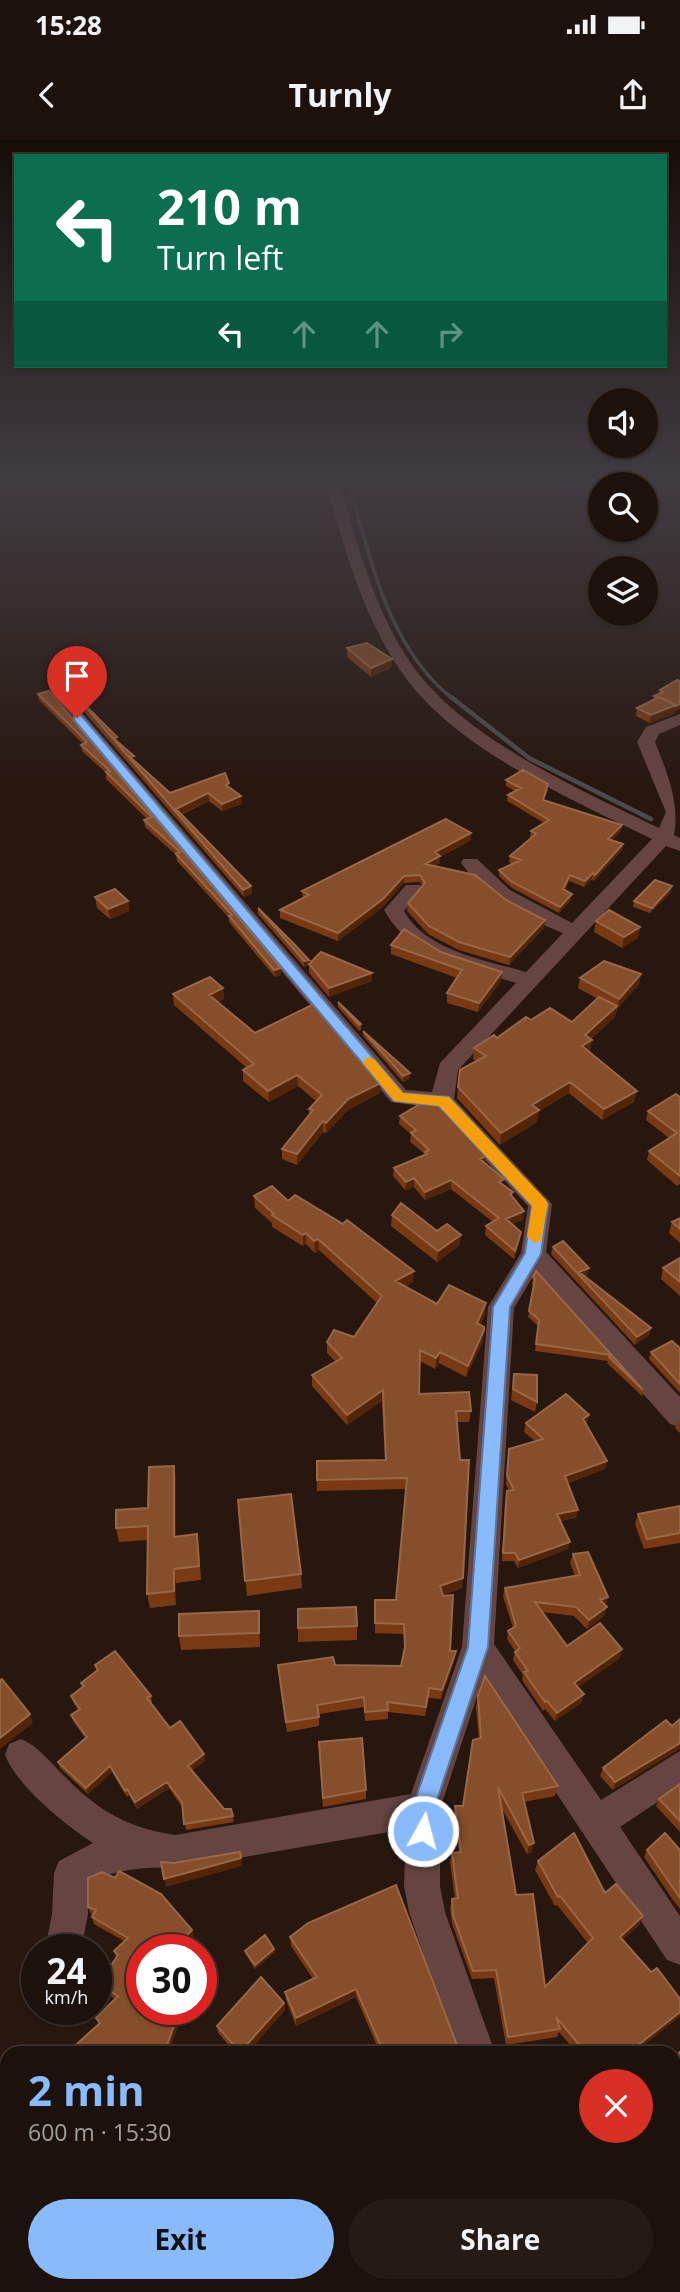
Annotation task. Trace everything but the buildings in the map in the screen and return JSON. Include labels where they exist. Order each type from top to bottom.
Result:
[{"type":"street","points":[[362,582],[374,611],[411,676],[450,713],[511,759],[672,841]]},
{"type":"street","points":[[60,698],[399,1097],[443,1101],[540,1204],[533,1254],[501,1307],[478,1647],[423,1809],[422,1886],[426,1912],[474,2046]]},
{"type":"street","points":[[443,1101],[443,1086],[448,1068],[575,931],[672,841],[675,812],[646,742],[652,731],[680,719]]},
{"type":"street","points":[[470,863],[488,882],[544,919],[575,931]]},
{"type":"street","points":[[413,888],[394,910],[397,919],[414,936],[460,958],[528,980]]},
{"type":"street","points":[[533,1254],[680,1416]]},
{"type":"street","points":[[478,1647],[680,1947]]},
{"type":"street","points":[[21,1755],[83,1818],[98,1829],[134,1845],[156,1850],[175,1852],[423,1809]]},
{"type":"street","points":[[596,1823],[680,1767]]},
{"type":"street","points":[[66,1934],[70,1914],[71,1874],[97,1859],[156,1850]]},
{"type":"waterway","points":[[378,582],[397,628],[412,654],[431,678],[453,699]]},
{"type":"waterway","points":[[451,697],[529,758],[651,819]]},
{"type":"slow traffic","points":[[369,1062],[399,1097],[443,1101],[540,1204],[535,1237]]},
{"type":"route","points":[[77,718],[399,1097],[443,1101],[540,1204],[533,1254],[501,1307],[478,1647],[423,1809],[423,1831]]}]
